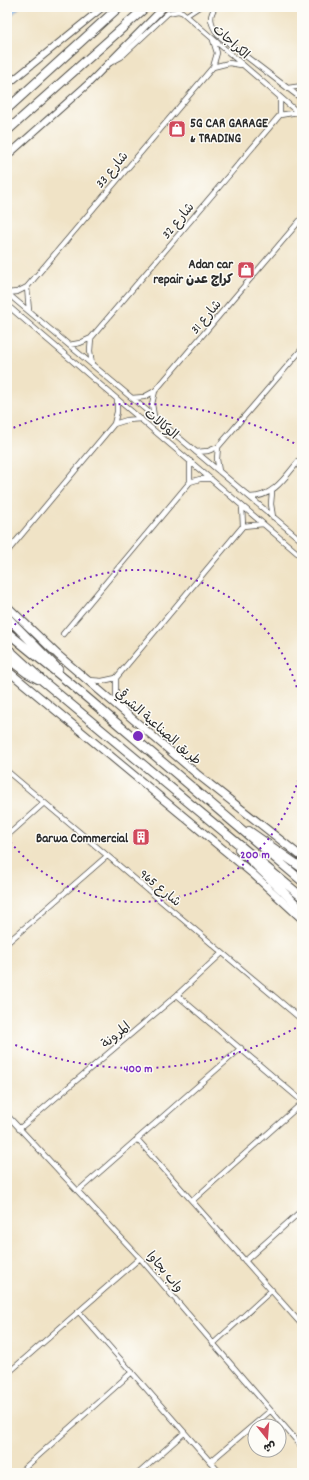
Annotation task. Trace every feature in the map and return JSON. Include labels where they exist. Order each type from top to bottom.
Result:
[{"type":"highway","points":[[7,109],[119,7]]},
{"type":"highway","points":[[7,131],[146,7]]},
{"type":"highway","points":[[7,617],[72,685]]},
{"type":"highway","name":"طريق الصناعية الشرقي","points":[[7,632],[72,685],[302,881]]},
{"type":"highway","points":[[7,648],[44,682],[302,897]]},
{"type":"highway","points":[[7,658],[27,673],[44,682]]},
{"type":"highway","points":[[233,821],[302,868]]},
{"type":"highway","points":[[224,832],[252,863],[302,910]]},
{"type":"main road","name":"طريق الصناعية الشرقي","points":[[7,606],[87,680],[116,703],[197,774],[302,857]]},
{"type":"main road","points":[[7,670],[98,744],[252,874],[302,919]]},
{"type":"street","points":[[7,85],[103,7]]},
{"type":"street","points":[[7,156],[109,64],[164,7]]},
{"type":"street","points":[[109,64],[120,57],[168,14],[178,11],[187,15],[199,7]]},
{"type":"street","name":"الكراجات","points":[[216,7],[211,16],[218,35],[302,100]]},
{"type":"street","name":"الكراجات","points":[[187,15],[213,40],[300,114]]},
{"type":"street","points":[[213,40],[217,53],[213,67],[229,63],[244,67]]},
{"type":"street","name":"شارع 33","points":[[27,287],[213,67]]},
{"type":"street","points":[[288,88],[302,86]]},
{"type":"street","points":[[280,97],[280,115],[300,114]]},
{"type":"street","name":"شارع 32","points":[[91,338],[280,115]]},
{"type":"street","name":"شارع 31","points":[[156,391],[302,218]]},
{"type":"street","points":[[7,293],[17,292],[27,287],[29,312]]},
{"type":"street","name":"الوكالات","points":[[7,293],[302,541]]},
{"type":"street","name":"الوكالات","points":[[7,305],[302,557]]},
{"type":"street","points":[[69,345],[80,343],[91,338],[90,351],[92,364]]},
{"type":"street","points":[[196,452],[208,451],[218,447],[302,349]]},
{"type":"street","points":[[132,398],[144,397],[156,391]]},
{"type":"street","points":[[154,416],[152,404],[156,391]]},
{"type":"street","points":[[7,552],[114,424],[117,412],[117,399]]},
{"type":"street","points":[[114,424],[127,420],[141,419]]},
{"type":"street","points":[[218,447],[217,459],[219,471]]},
{"type":"street","points":[[250,497],[262,496],[272,492],[302,457]]},
{"type":"street","points":[[190,461],[190,482]]},
{"type":"street","points":[[63,634],[190,482],[200,479],[211,479]]},
{"type":"street","points":[[272,492],[271,504],[273,517]]},
{"type":"street","points":[[87,680],[102,681],[116,678],[243,526],[242,506]]},
{"type":"street","points":[[243,526],[263,524]]},
{"type":"street","points":[[116,678],[116,703]]},
{"type":"street","name":"شارع 965","points":[[7,771],[302,1020]]},
{"type":"street","points":[[7,836],[44,803]]},
{"type":"street","points":[[7,943],[107,856]]},
{"type":"street","name":"المرونة","points":[[19,1129],[177,995],[222,953]]},
{"type":"street","points":[[177,995],[241,1048],[302,1102],[192,1201]]},
{"type":"street","points":[[78,1192],[241,1048]]},
{"type":"street","name":"واب بجاوا","points":[[7,1115],[140,1258],[302,1447]]},
{"type":"street","points":[[137,1139],[302,1324]]},
{"type":"street","points":[[245,1261],[302,1210]]},
{"type":"street","points":[[7,1374],[140,1258]]},
{"type":"street","points":[[213,1344],[272,1290]]},
{"type":"street","points":[[79,1312],[220,1473]]},
{"type":"street","points":[[19,1473],[132,1372]]},
{"type":"street","points":[[210,1462],[270,1411]]},
{"type":"street","points":[[139,1473],[184,1432]]},
{"type":"water","points":[[7,7],[20,7],[7,20]]},
{"type":"place","name":"5G CAR GARAGE & TRADING","points":[[177,129]]},
{"type":"place","name":"Adan car repair كراج عدن","points":[[246,270]]},
{"type":"place","name":"Barwa Commercial","points":[[141,837]]}]
